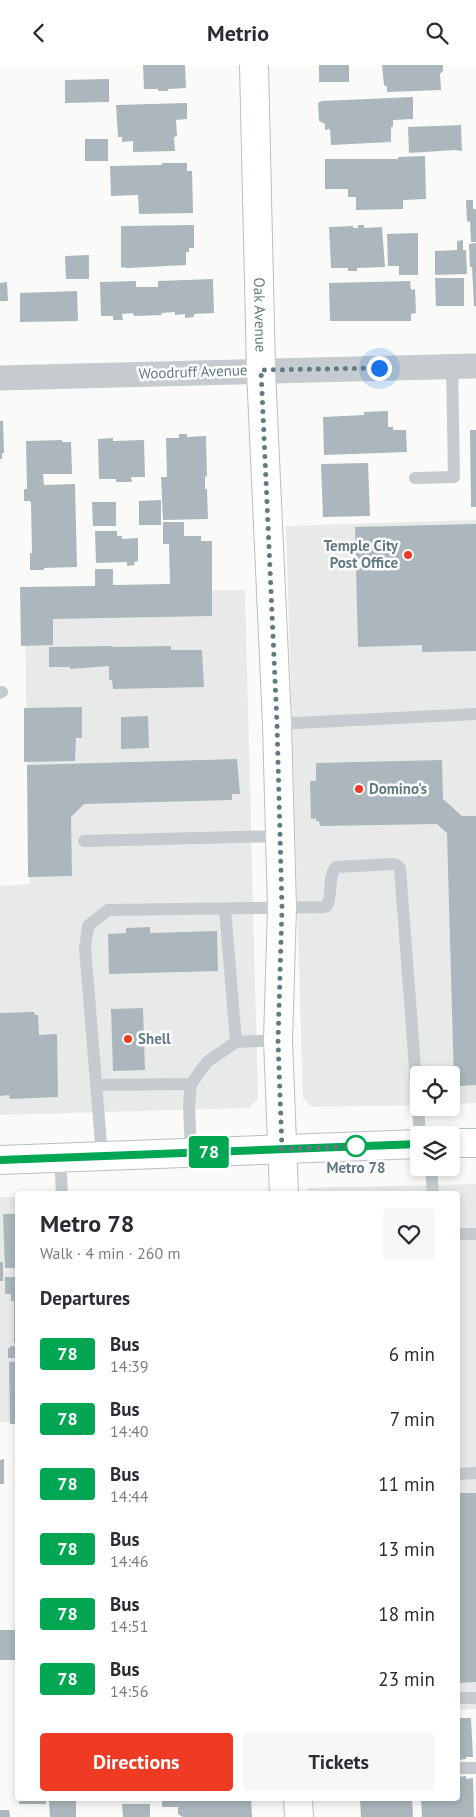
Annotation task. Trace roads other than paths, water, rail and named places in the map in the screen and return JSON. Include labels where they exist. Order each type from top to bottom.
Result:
[{"type":"street","name":"Oak Avenue","points":[[254,65],[261,370],[277,724],[282,908],[278,1041],[284,1191]]},
{"type":"street","name":"Woodruff Avenue","points":[[0,377],[464,366]]},
{"type":"street","points":[[460,1143],[476,1143]]},
{"type":"street","points":[[0,1160],[410,1145]]},
{"type":"street","points":[[298,1801],[299,1817]]},
{"type":"lane","points":[[415,478],[454,477],[464,366]]},
{"type":"lane","points":[[277,724],[476,713]]},
{"type":"lane","points":[[84,841],[280,836]]},
{"type":"lane","points":[[102,1156],[85,948],[88,926],[108,911],[327,906],[330,900],[331,875],[336,867],[393,864],[400,868],[419,1126]]},
{"type":"lane","points":[[225,909],[236,1042]]},
{"type":"lane","points":[[191,1153],[189,1106],[192,1084],[207,1062],[236,1042],[278,1041]]},
{"type":"lane","points":[[96,1085],[192,1084]]},
{"type":"lane","points":[[60,1157],[62,1191]]},
{"type":"lane","points":[[431,1176],[432,1191]]},
{"type":"lane","points":[[460,1234],[476,1234]]},
{"type":"lane","points":[[460,1473],[476,1473]]},
{"type":"lane","points":[[460,1698],[476,1697]]},
{"type":"lane","points":[[460,1769],[476,1768]]},
{"type":"place","name":"Temple City Post Office","points":[[408,555]]},
{"type":"place","name":"Domino's","points":[[359,789]]},
{"type":"place","name":"Shell","points":[[128,1039]]},
{"type":"place","name":"Metro 78","points":[[356,1146]]}]
